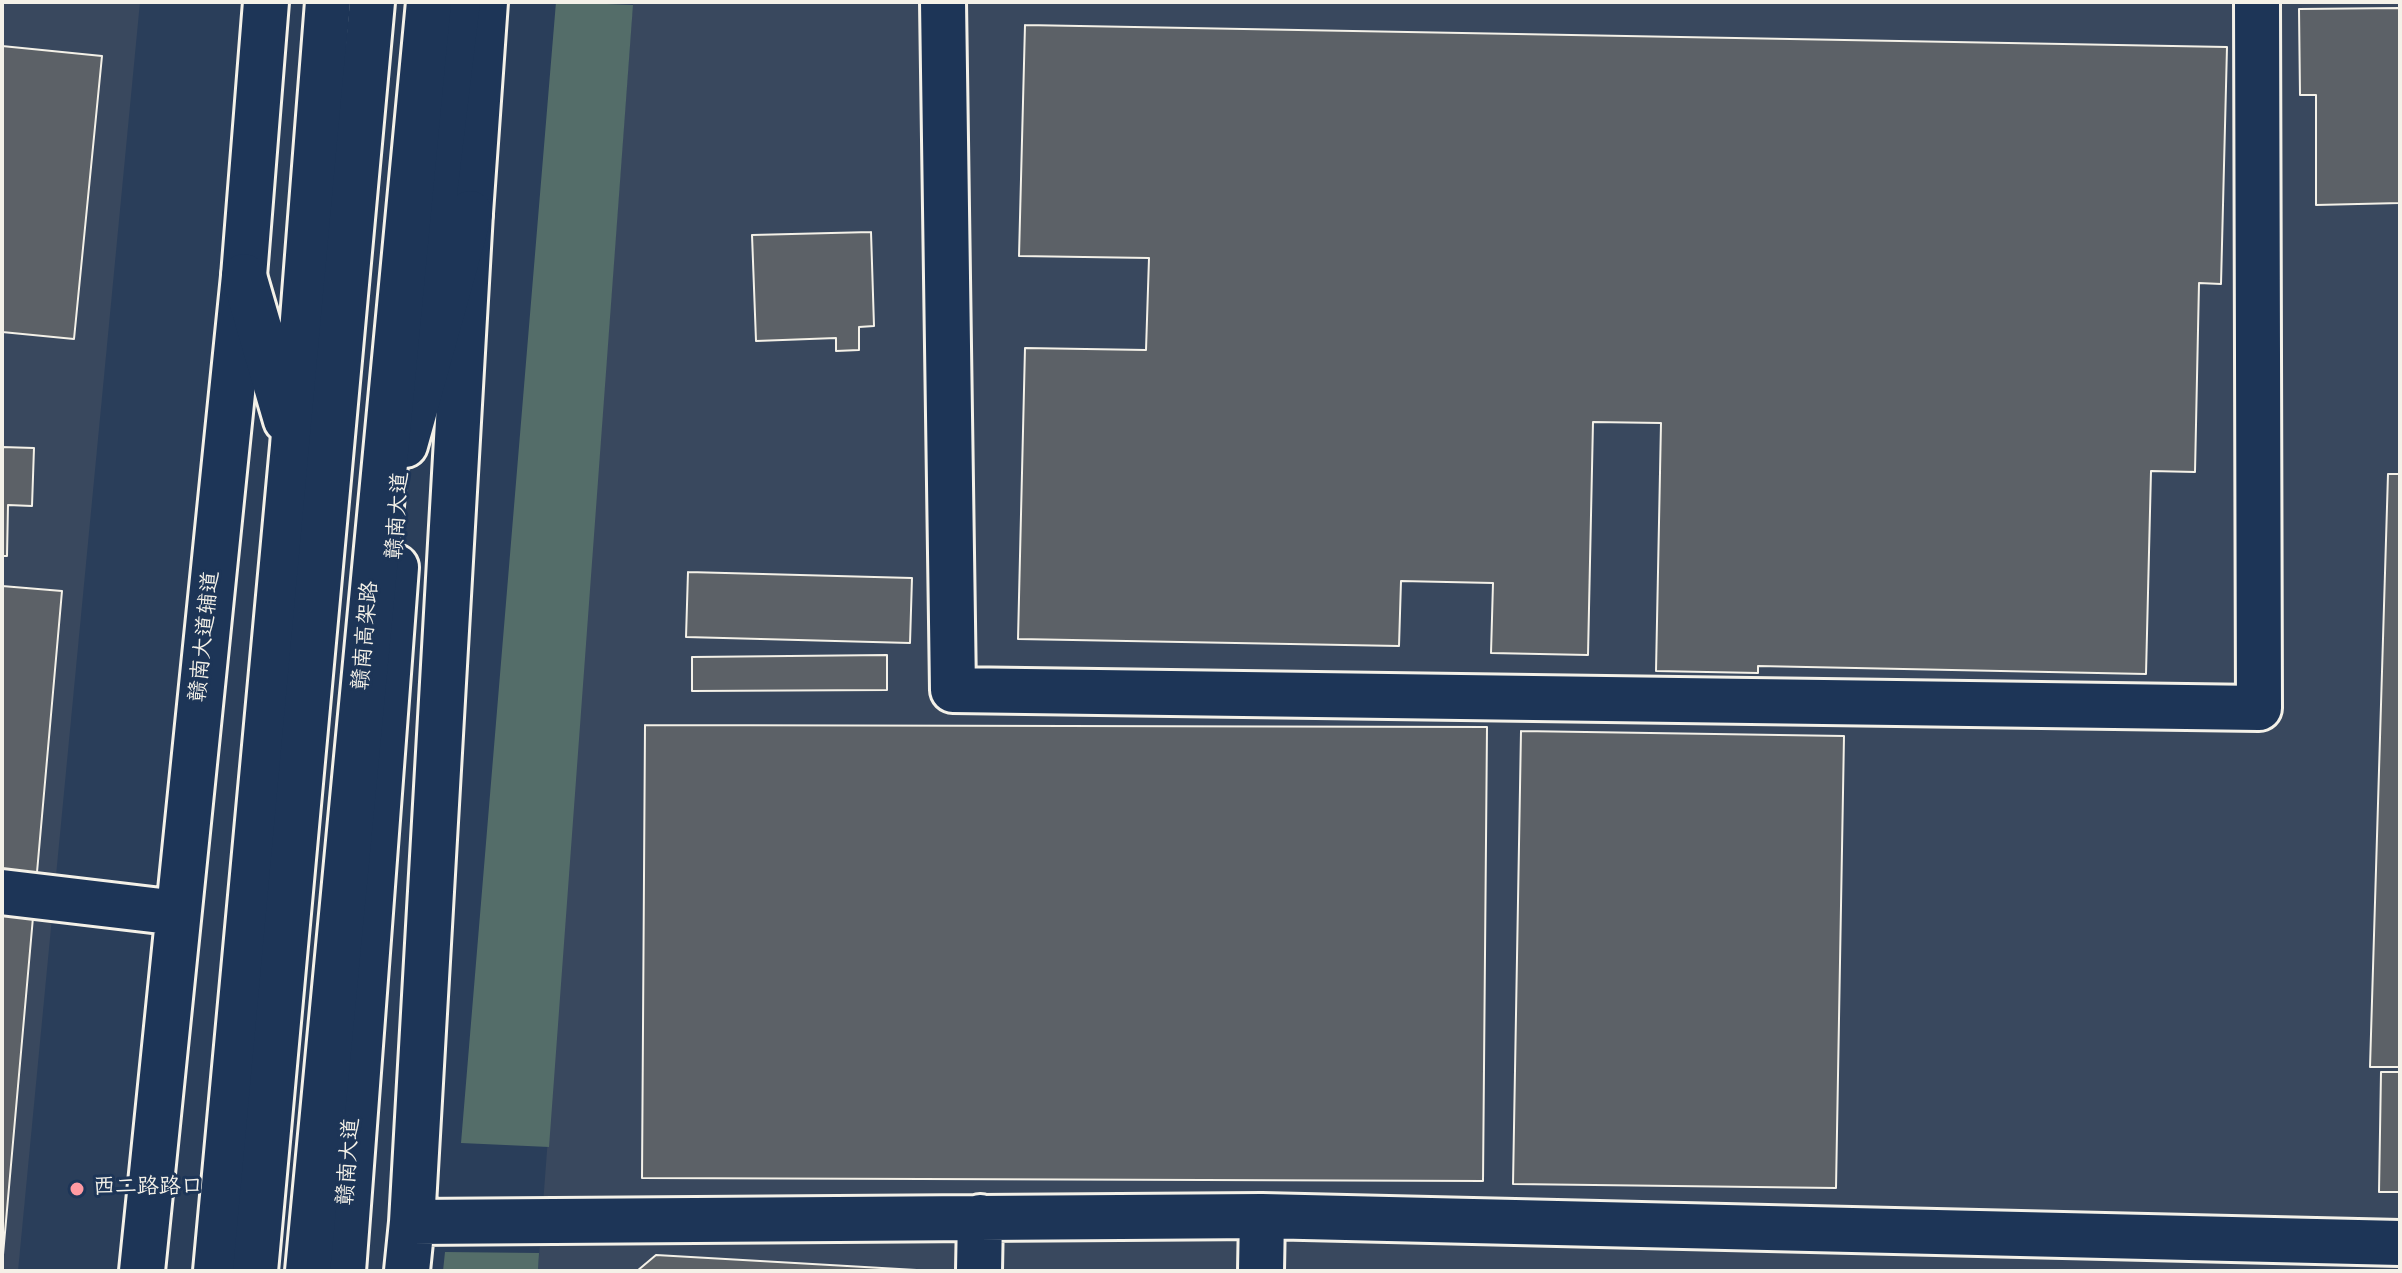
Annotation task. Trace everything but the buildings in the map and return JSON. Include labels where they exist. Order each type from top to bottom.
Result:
[{"type":"main road","name":"赣南大道辅道","points":[[142,1271],[244,276],[266,2]]},
{"type":"main road","points":[[216,1271],[293,446],[328,2]]},
{"type":"main road","points":[[255,1271],[372,2]]},
{"type":"main road","name":"赣南高架路","points":[[308,1271],[429,2]]},
{"type":"main road","name":"赣南大道","points":[[343,1271],[405,445],[458,2]]},
{"type":"main road","points":[[407,1271],[485,2]]},
{"type":"main road","points":[[943,2],[953,690],[2259,708],[2257,2]]},
{"type":"main road","points":[[405,445],[470,213]]},
{"type":"main road","points":[[244,276],[293,446]]},
{"type":"main road","points":[[2,892],[178,913]]},
{"type":"main road","points":[[412,1222],[1262,1216],[2400,1243]]},
{"type":"main road","points":[[1261,1271],[1262,1216]]},
{"type":"main road","points":[[979,1271],[980,1217]]},
{"type":"shaded area","points":[[2,2],[140,2],[18,1271],[2,1271]]},
{"type":"shaded area","points":[[633,2],[2400,2],[2400,1271],[538,1271]]},
{"type":"green space","points":[[556,2],[633,5],[549,1147],[461,1143]]},
{"type":"green space","points":[[445,1252],[539,1253],[538,1271],[443,1271]]},
{"type":"place","name":"西二路路口","points":[[77,1189]]}]
